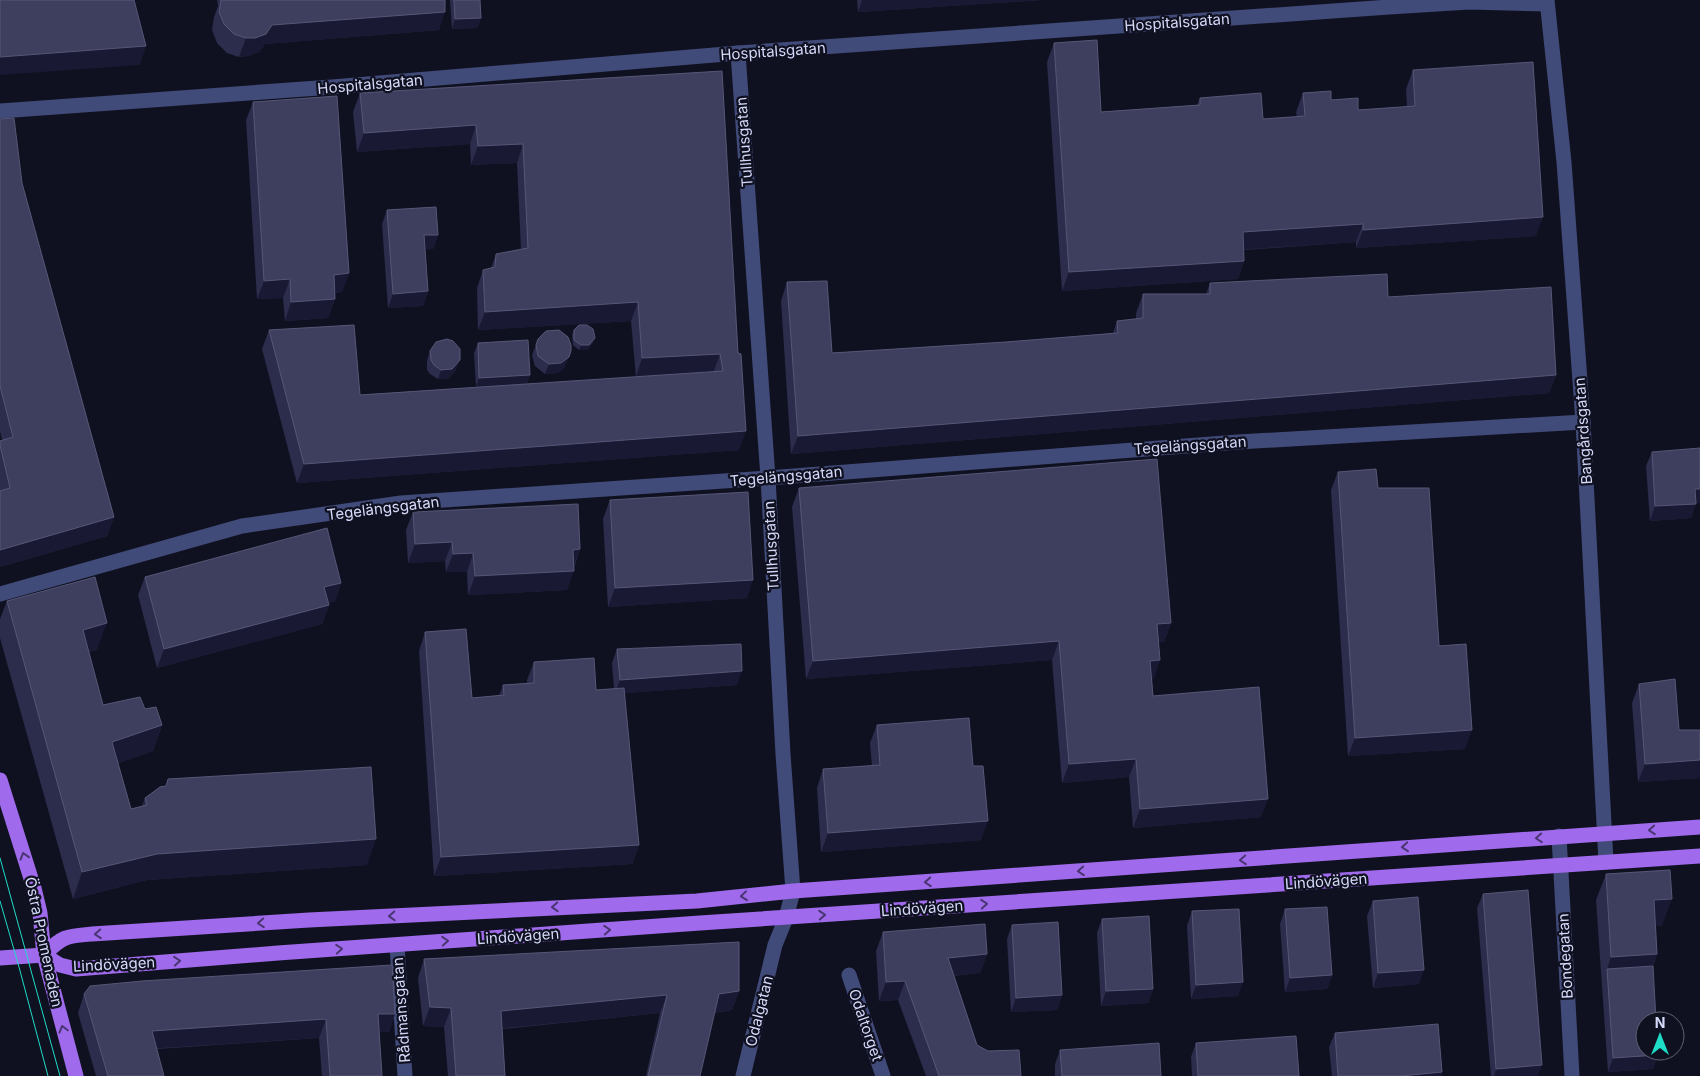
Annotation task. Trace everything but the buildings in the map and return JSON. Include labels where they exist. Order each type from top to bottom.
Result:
[{"type":"main road","name":"Östra Promenaden","points":[[0,780],[40,913],[44,955],[76,1076]]},
{"type":"main road","name":"Lindövägen","points":[[1700,827],[793,891],[697,901],[309,920],[74,936],[58,940],[44,955],[60,965],[76,969],[1560,864],[1700,856]]},
{"type":"main road","points":[[0,958],[44,955]]},
{"type":"street","name":"Hospitalsgatan","points":[[0,111],[332,88],[738,53],[1469,1],[1547,2]]},
{"type":"street","name":"Bangårdsgatan","points":[[1547,2],[1564,162],[1583,422],[1600,778],[1606,862]]},
{"type":"street","name":"Tullhusgatan","points":[[738,53],[768,478],[783,754],[793,891],[786,918],[775,946]]},
{"type":"street","name":"Tegelängsgatan","points":[[0,594],[242,526],[401,503],[768,478],[1238,442],[1583,422]]},
{"type":"street","name":"Bondegatan","points":[[1559,836],[1572,1076]]},
{"type":"street","name":"Rådmansgatan","points":[[397,945],[405,1076]]},
{"type":"street","name":"Odalgatan","points":[[743,1076],[775,946]]},
{"type":"street","name":"Odaltorget","points":[[849,975],[883,1076]]},
{"type":"tram line","points":[[0,858],[60,1076]]},
{"type":"tram line","points":[[0,901],[48,1076]]}]
